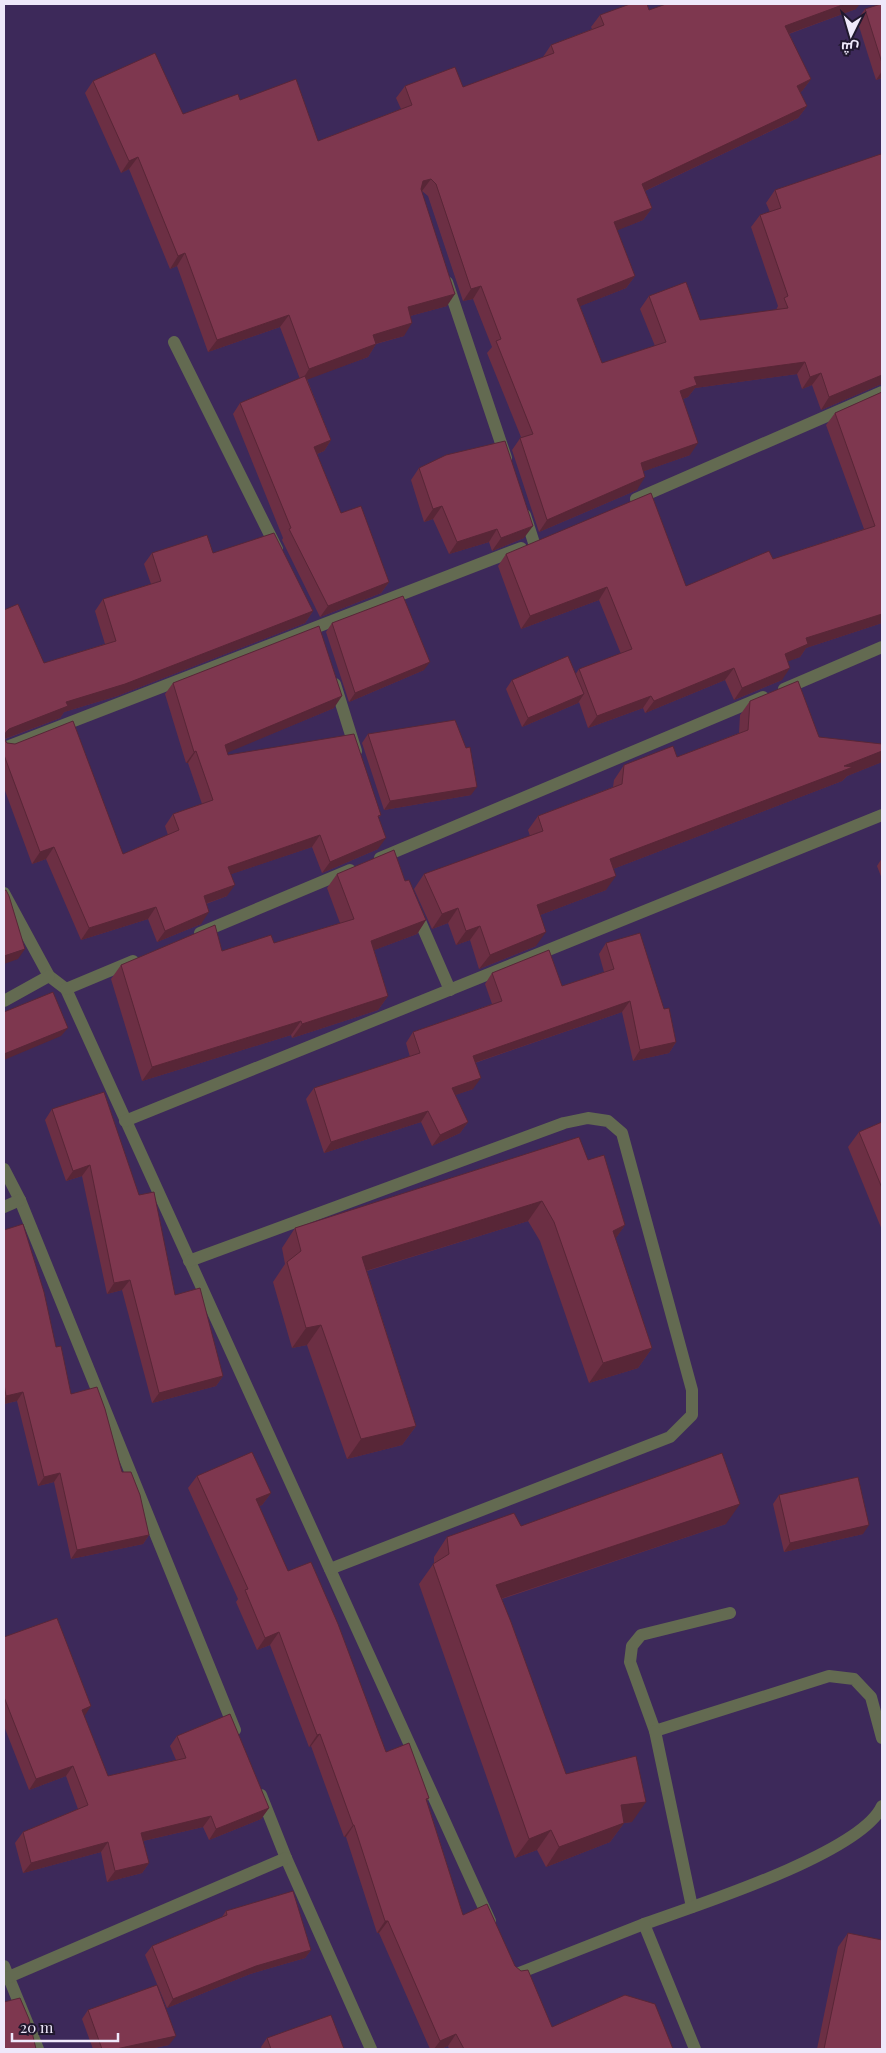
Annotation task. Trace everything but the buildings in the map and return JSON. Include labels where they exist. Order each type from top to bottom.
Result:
[{"type":"street","points":[[444,273],[509,469]]},
{"type":"street","points":[[174,342],[285,564]]},
{"type":"street","points":[[626,504],[882,392]]},
{"type":"street","points":[[4,748],[539,541],[522,506]]},
{"type":"street","points":[[192,936],[882,647]]},
{"type":"street","points":[[331,674],[359,759]]},
{"type":"street","points":[[126,1120],[882,815]]},
{"type":"street","points":[[4,893],[49,976],[66,989],[494,1930]]},
{"type":"street","points":[[410,899],[450,990]]},
{"type":"street","points":[[66,989],[147,955]]},
{"type":"street","points":[[4,1001],[49,976]]},
{"type":"street","points":[[189,1261],[564,1123],[588,1118],[608,1121],[622,1133],[692,1390],[692,1415],[670,1437],[330,1569]]},
{"type":"street","points":[[4,1169],[20,1200],[241,1746]]},
{"type":"street","points":[[4,1207],[20,1200]]},
{"type":"street","points":[[692,1907],[655,1731],[630,1662],[632,1646],[641,1635],[730,1613]]},
{"type":"street","points":[[655,1731],[829,1676],[854,1680],[871,1697],[882,1738]]},
{"type":"street","points":[[256,1784],[286,1858],[371,2049]]},
{"type":"street","points":[[510,1966],[514,1975],[806,1862],[846,1840],[879,1813],[882,1806]]},
{"type":"street","points":[[38,2049],[5,1974],[286,1858]]},
{"type":"street","points":[[644,1924],[694,2049]]}]
